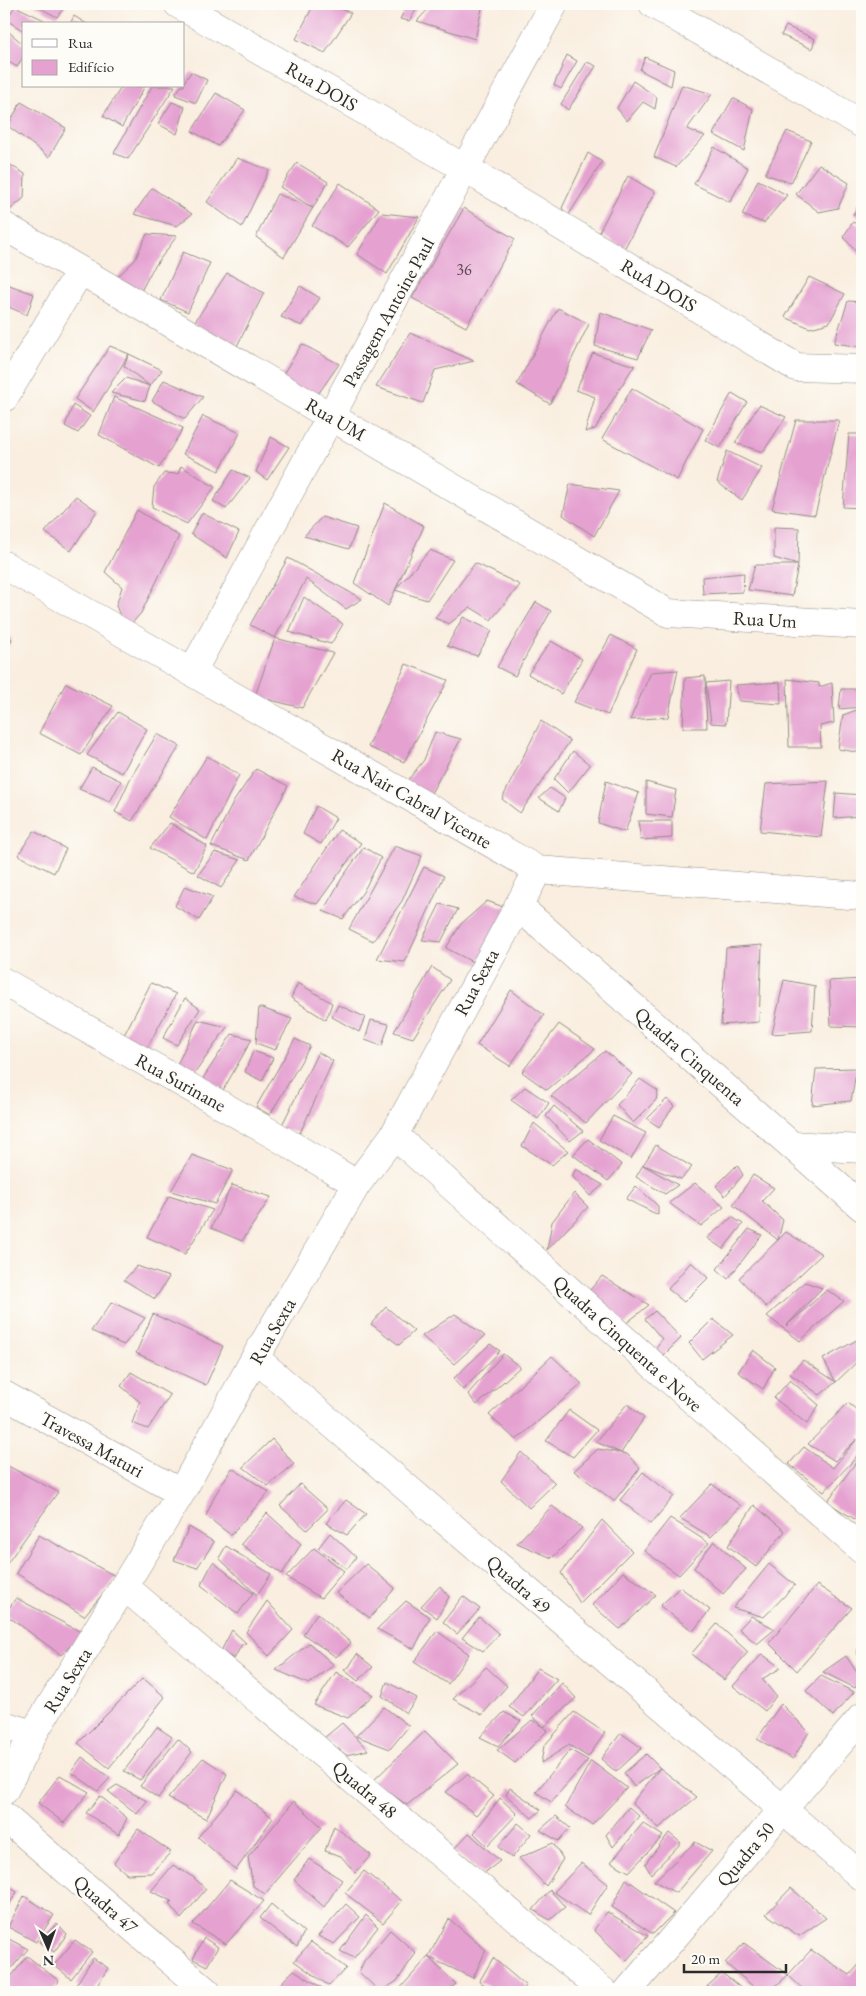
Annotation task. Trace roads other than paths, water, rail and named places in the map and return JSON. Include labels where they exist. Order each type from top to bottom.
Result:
[{"type":"street","name":"Rua DOIS","points":[[178,4],[466,168]]},
{"type":"street","name":"Passagem Antoine Paul","points":[[192,672],[554,4]]},
{"type":"street","points":[[654,4],[862,124]]},
{"type":"street","name":"RuA DOIS","points":[[466,168],[796,367],[862,370]]},
{"type":"street","name":"Rua UM","points":[[4,226],[668,614]]},
{"type":"street","points":[[4,398],[80,271]]},
{"type":"street","name":"Rua Nair Cabral Vicente","points":[[4,564],[538,870],[862,896]]},
{"type":"street","name":"Rua Um","points":[[668,614],[862,624]]},
{"type":"street","name":"Rua Sexta","points":[[4,1791],[33,1734],[181,1493],[256,1358],[357,1184],[394,1135],[538,870]]},
{"type":"street","name":"Quadra Cinquenta","points":[[518,906],[862,1207]]},
{"type":"street","name":"Rua Surinane","points":[[4,982],[268,1131],[357,1184]]},
{"type":"street","name":"Quadra Cinquenta e Nove","points":[[394,1135],[862,1550]]},
{"type":"street","points":[[791,1145],[862,1149]]},
{"type":"street","name":"Quadra 49","points":[[256,1358],[862,1877]]},
{"type":"street","name":"Travessa Maturi","points":[[4,1395],[181,1493]]},
{"type":"street","name":"Quadra 48","points":[[125,1587],[604,1992]]},
{"type":"street","name":"Quadra 50","points":[[627,1992],[862,1716]]},
{"type":"street","points":[[4,1725],[33,1734]]},
{"type":"street","name":"Quadra 47","points":[[4,1816],[207,1992]]}]
